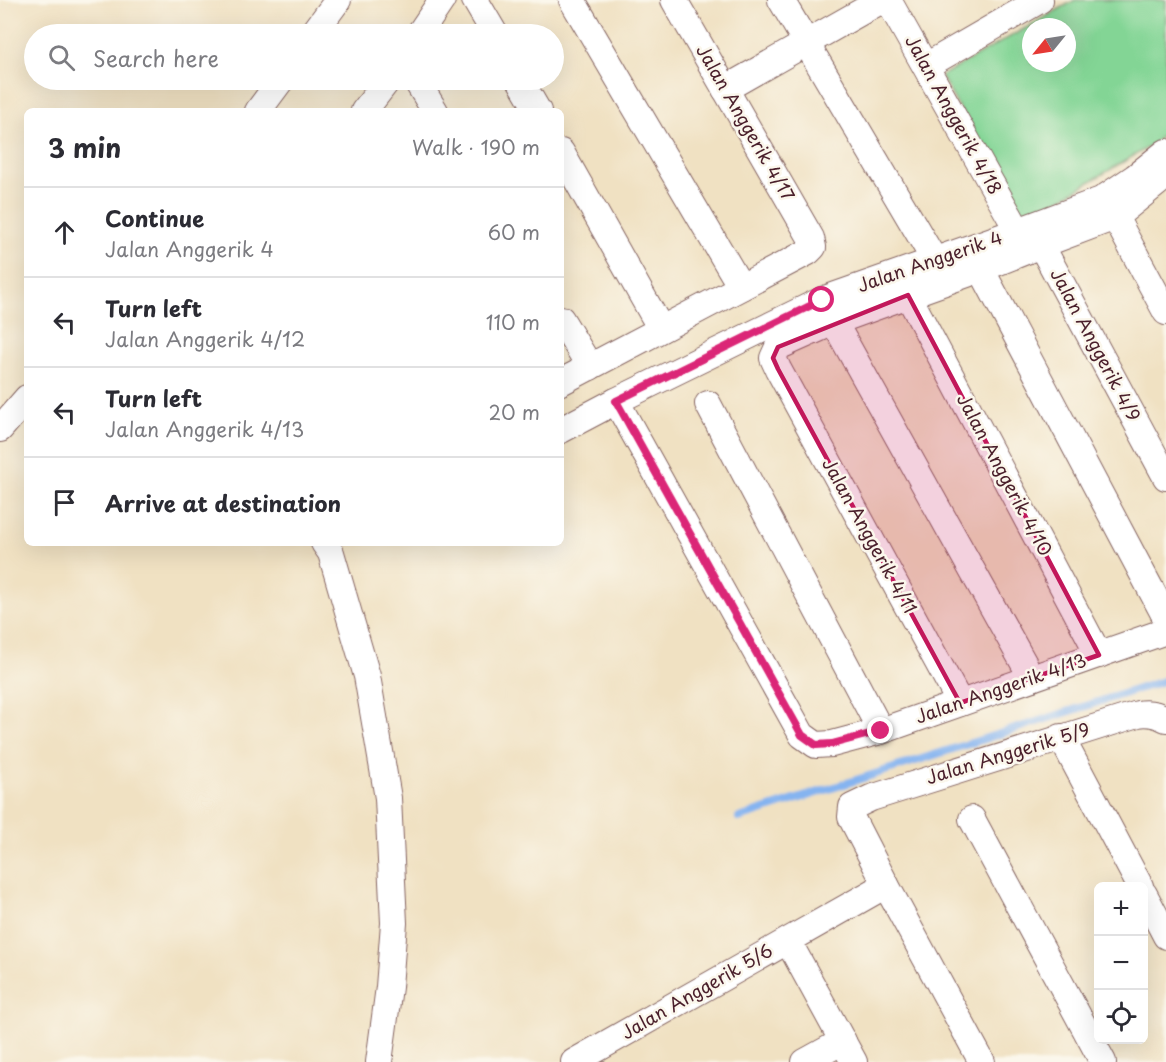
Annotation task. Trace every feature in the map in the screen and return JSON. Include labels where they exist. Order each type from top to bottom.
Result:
[{"type":"street","points":[[320,24],[338,0]]},
{"type":"street","points":[[426,24],[442,0]]},
{"type":"street","points":[[475,0],[489,24]]},
{"type":"street","points":[[564,380],[741,287],[572,0]]},
{"type":"street","name":"Jalan Anggerik 4/17","points":[[674,0],[811,238],[813,247],[808,252],[741,287]]},
{"type":"street","points":[[781,0],[935,261]]},
{"type":"street","points":[[725,89],[882,0]]},
{"type":"street","name":"Jalan Anggerik 4/18","points":[[888,0],[1018,231]]},
{"type":"street","points":[[926,66],[1040,0]]},
{"type":"street","points":[[260,108],[273,90]]},
{"type":"street","points":[[366,108],[380,90]]},
{"type":"street","points":[[422,90],[433,108]]},
{"type":"street","points":[[526,90],[536,108]]},
{"type":"street","name":"Jalan Anggerik 4","points":[[564,428],[822,300],[1101,200],[1166,152]]},
{"type":"street","points":[[564,157],[661,329]]},
{"type":"street","points":[[1032,678],[834,322],[1116,218],[1166,176]]},
{"type":"street","points":[[1116,218],[1166,312]]},
{"type":"street","name":"Jalan Anggerik 4/9","points":[[1041,245],[1166,477]]},
{"type":"street","points":[[981,269],[1166,618]]},
{"type":"street","name":"Jalan Anggerik 4/10","points":[[908,294],[1100,655]]},
{"type":"street","name":"Jalan Anggerik 4/11","points":[[834,322],[778,347],[773,358],[960,703]]},
{"type":"street","points":[[564,324],[590,367]]},
{"type":"street","points":[[0,429],[24,401]]},
{"type":"street","name":"Jalan Anggerik 4/13","points":[[616,401],[802,735],[816,745],[832,744],[881,731],[1166,632]]},
{"type":"street","points":[[708,404],[881,731]]},
{"type":"street","points":[[335,546],[367,676],[388,798],[394,923],[389,987],[379,1062]]},
{"type":"street","name":"Jalan Anggerik 5/9","points":[[886,885],[851,817],[852,807],[871,798],[1138,714],[1158,714],[1166,719]]},
{"type":"street","points":[[1061,737],[1138,882]]},
{"type":"street","points":[[972,819],[1103,1062]]},
{"type":"street","points":[[886,885],[982,1062]]},
{"type":"street","name":"Jalan Anggerik 5/6","points":[[574,1062],[886,885]]},
{"type":"street","points":[[1148,903],[1166,936]]},
{"type":"street","points":[[788,941],[848,1052],[805,1062]]},
{"type":"highlighted area","points":[[908,295],[1099,655],[960,703],[773,358],[778,347]]},
{"type":"green space","points":[[1075,0],[1166,0],[1166,130],[1154,144],[1023,221],[941,76],[1022,30],[1022,72],[1076,72],[1076,18],[1043,18]]},
{"type":"waterway","points":[[739,818],[1166,680]]},
{"type":"route","points":[[822,300],[616,401],[802,735],[816,745],[832,744],[881,731]]}]
